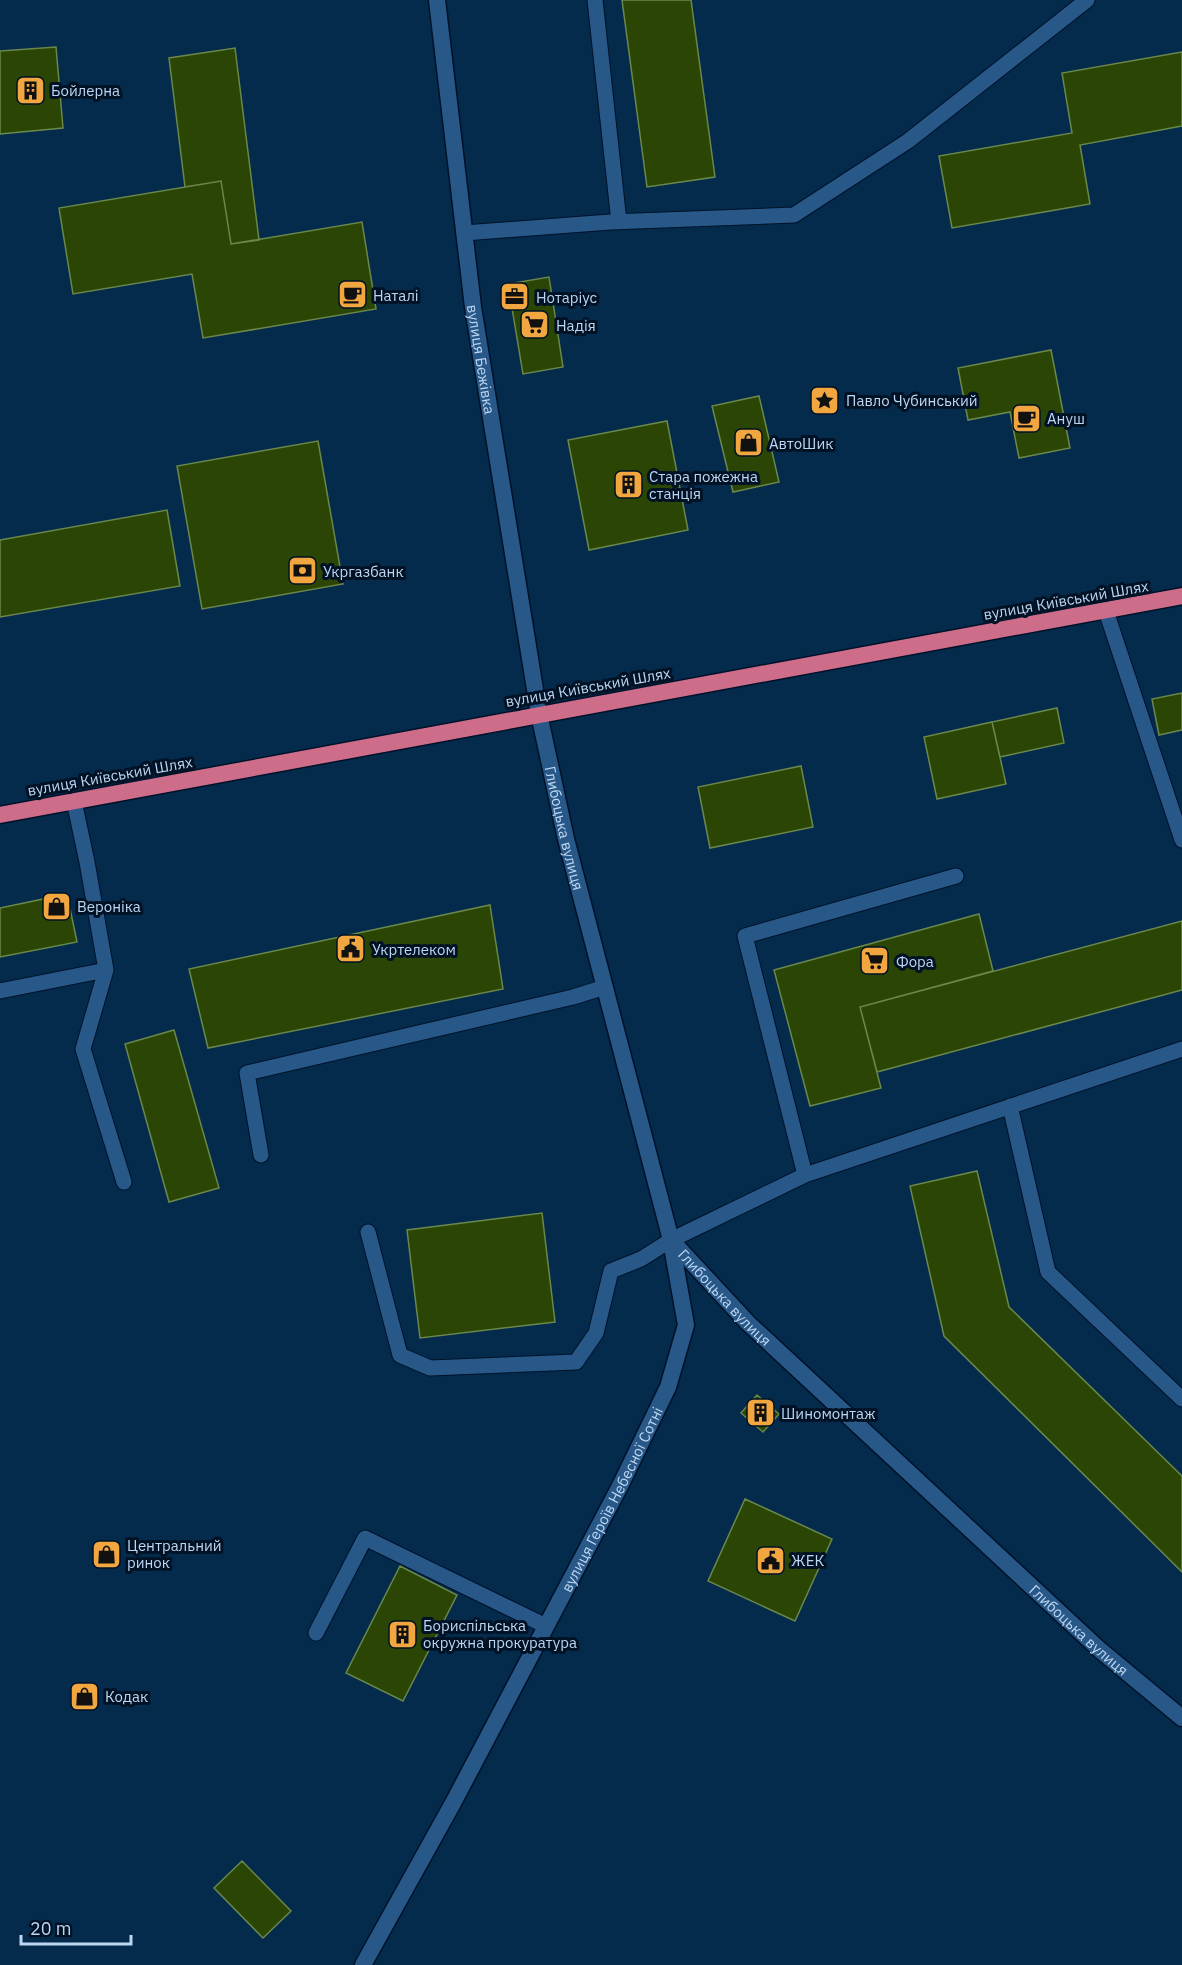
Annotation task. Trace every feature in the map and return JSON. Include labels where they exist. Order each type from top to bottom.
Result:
[{"type":"highway","name":"вулиця Київський Шлях","points":[[0,814],[1182,596]]},
{"type":"street","name":"вулиця Бежівка","points":[[437,0],[473,307],[539,714]]},
{"type":"street","name":"Глибоцька вулиця","points":[[539,714],[566,839],[670,1240],[748,1323],[1100,1650],[1182,1718]]},
{"type":"street","name":"вулиця Героїв Небесної Сотні","points":[[363,1965],[453,1803],[620,1486],[668,1387],[686,1325],[670,1240]]},
{"type":"lane","points":[[594,0],[620,222]]},
{"type":"lane","points":[[464,233],[620,222],[794,215],[908,141],[1087,0]]},
{"type":"lane","points":[[1106,610],[1182,840]]},
{"type":"lane","points":[[74,801],[106,970],[82,1049],[124,1182]]},
{"type":"lane","points":[[805,1175],[745,936],[956,876]]},
{"type":"lane","points":[[0,991],[106,970]]},
{"type":"lane","points":[[261,1155],[247,1073],[573,997],[605,987]]},
{"type":"lane","points":[[368,1232],[400,1355],[430,1368],[576,1362],[596,1333],[611,1271],[641,1259],[670,1240],[805,1175],[1182,1049]]},
{"type":"lane","points":[[1010,1106],[1048,1272],[1182,1399]]},
{"type":"lane","points":[[316,1634],[365,1538],[546,1626]]},
{"type":"building","points":[[622,0],[691,0],[715,177],[647,187]]},
{"type":"building","name":"Бойлерна","points":[[56,47],[63,128],[0,134],[0,51]]},
{"type":"building","points":[[235,48],[259,240],[231,244],[221,181],[185,187],[169,58]]},
{"type":"building","points":[[1182,52],[1182,126],[1080,145],[1090,204],[952,228],[939,156],[1072,133],[1062,73]]},
{"type":"building","points":[[221,181],[231,244],[362,222],[376,309],[203,338],[192,274],[73,294],[59,208]]},
{"type":"building","name":"Надія","points":[[549,277],[563,367],[523,374],[508,284]]},
{"type":"building","points":[[1051,350],[1070,448],[1019,458],[1010,412],[968,420],[958,368]]},
{"type":"building","points":[[759,396],[779,482],[733,492],[712,406]]},
{"type":"building","name":"Стара пожежна станція","points":[[667,421],[688,530],[589,550],[568,440]]},
{"type":"building","points":[[318,441],[343,584],[202,609],[177,466]]},
{"type":"building","points":[[167,510],[180,586],[0,617],[0,540]]},
{"type":"building","points":[[1182,693],[1182,730],[1159,735],[1152,699]]},
{"type":"building","points":[[1057,708],[1064,743],[1000,757],[992,722]]},
{"type":"building","points":[[992,722],[1006,784],[937,799],[924,737]]},
{"type":"building","points":[[801,766],[813,827],[710,848],[698,787]]},
{"type":"building","points":[[67,894],[77,942],[0,957],[0,908]]},
{"type":"building","points":[[490,905],[503,989],[208,1048],[189,969]]},
{"type":"building","points":[[979,914],[993,971],[860,1007],[881,1088],[810,1106],[774,970]]},
{"type":"building","points":[[1182,921],[1182,990],[877,1072],[860,1007]]},
{"type":"building","points":[[174,1030],[219,1188],[169,1202],[125,1044]]},
{"type":"building","points":[[977,1171],[1009,1307],[1182,1476],[1182,1572],[944,1336],[910,1186]]},
{"type":"building","points":[[542,1213],[555,1322],[420,1338],[407,1230]]},
{"type":"building","name":"Шиномонтаж","points":[[757,1395],[779,1414],[763,1432],[741,1413]]},
{"type":"building","name":"ЖЕК","points":[[745,1499],[832,1539],[795,1621],[708,1581]]},
{"type":"building","name":"Бориспільська окружна прокуратура","points":[[400,1566],[457,1595],[403,1701],[346,1673]]},
{"type":"building","points":[[242,1861],[291,1911],[263,1938],[214,1888]]},
{"type":"place","name":"Бойлерна","points":[[30,90]]},
{"type":"place","name":"Наталі","points":[[352,295]]},
{"type":"place","name":"Нотаріус","points":[[515,297]]},
{"type":"place","name":"Надія","points":[[535,325]]},
{"type":"place","name":"Павло Чубинський","points":[[825,400]]},
{"type":"place","name":"Ануш","points":[[1026,418]]},
{"type":"place","name":"АвтоШик","points":[[748,443]]},
{"type":"place","name":"Стара пожежна станція","points":[[628,485]]},
{"type":"place","name":"Укргазбанк","points":[[302,571]]},
{"type":"place","name":"Вероніка","points":[[56,906]]},
{"type":"place","name":"Укртелеком","points":[[351,949]]},
{"type":"place","name":"Фора","points":[[875,961]]},
{"type":"place","name":"Шиномонтаж","points":[[760,1413]]},
{"type":"place","name":"Центральний ринок","points":[[106,1554]]},
{"type":"place","name":"ЖЕК","points":[[770,1560]]},
{"type":"place","name":"Бориспільська окружна прокуратура","points":[[402,1634]]},
{"type":"place","name":"Кодак","points":[[84,1696]]}]
